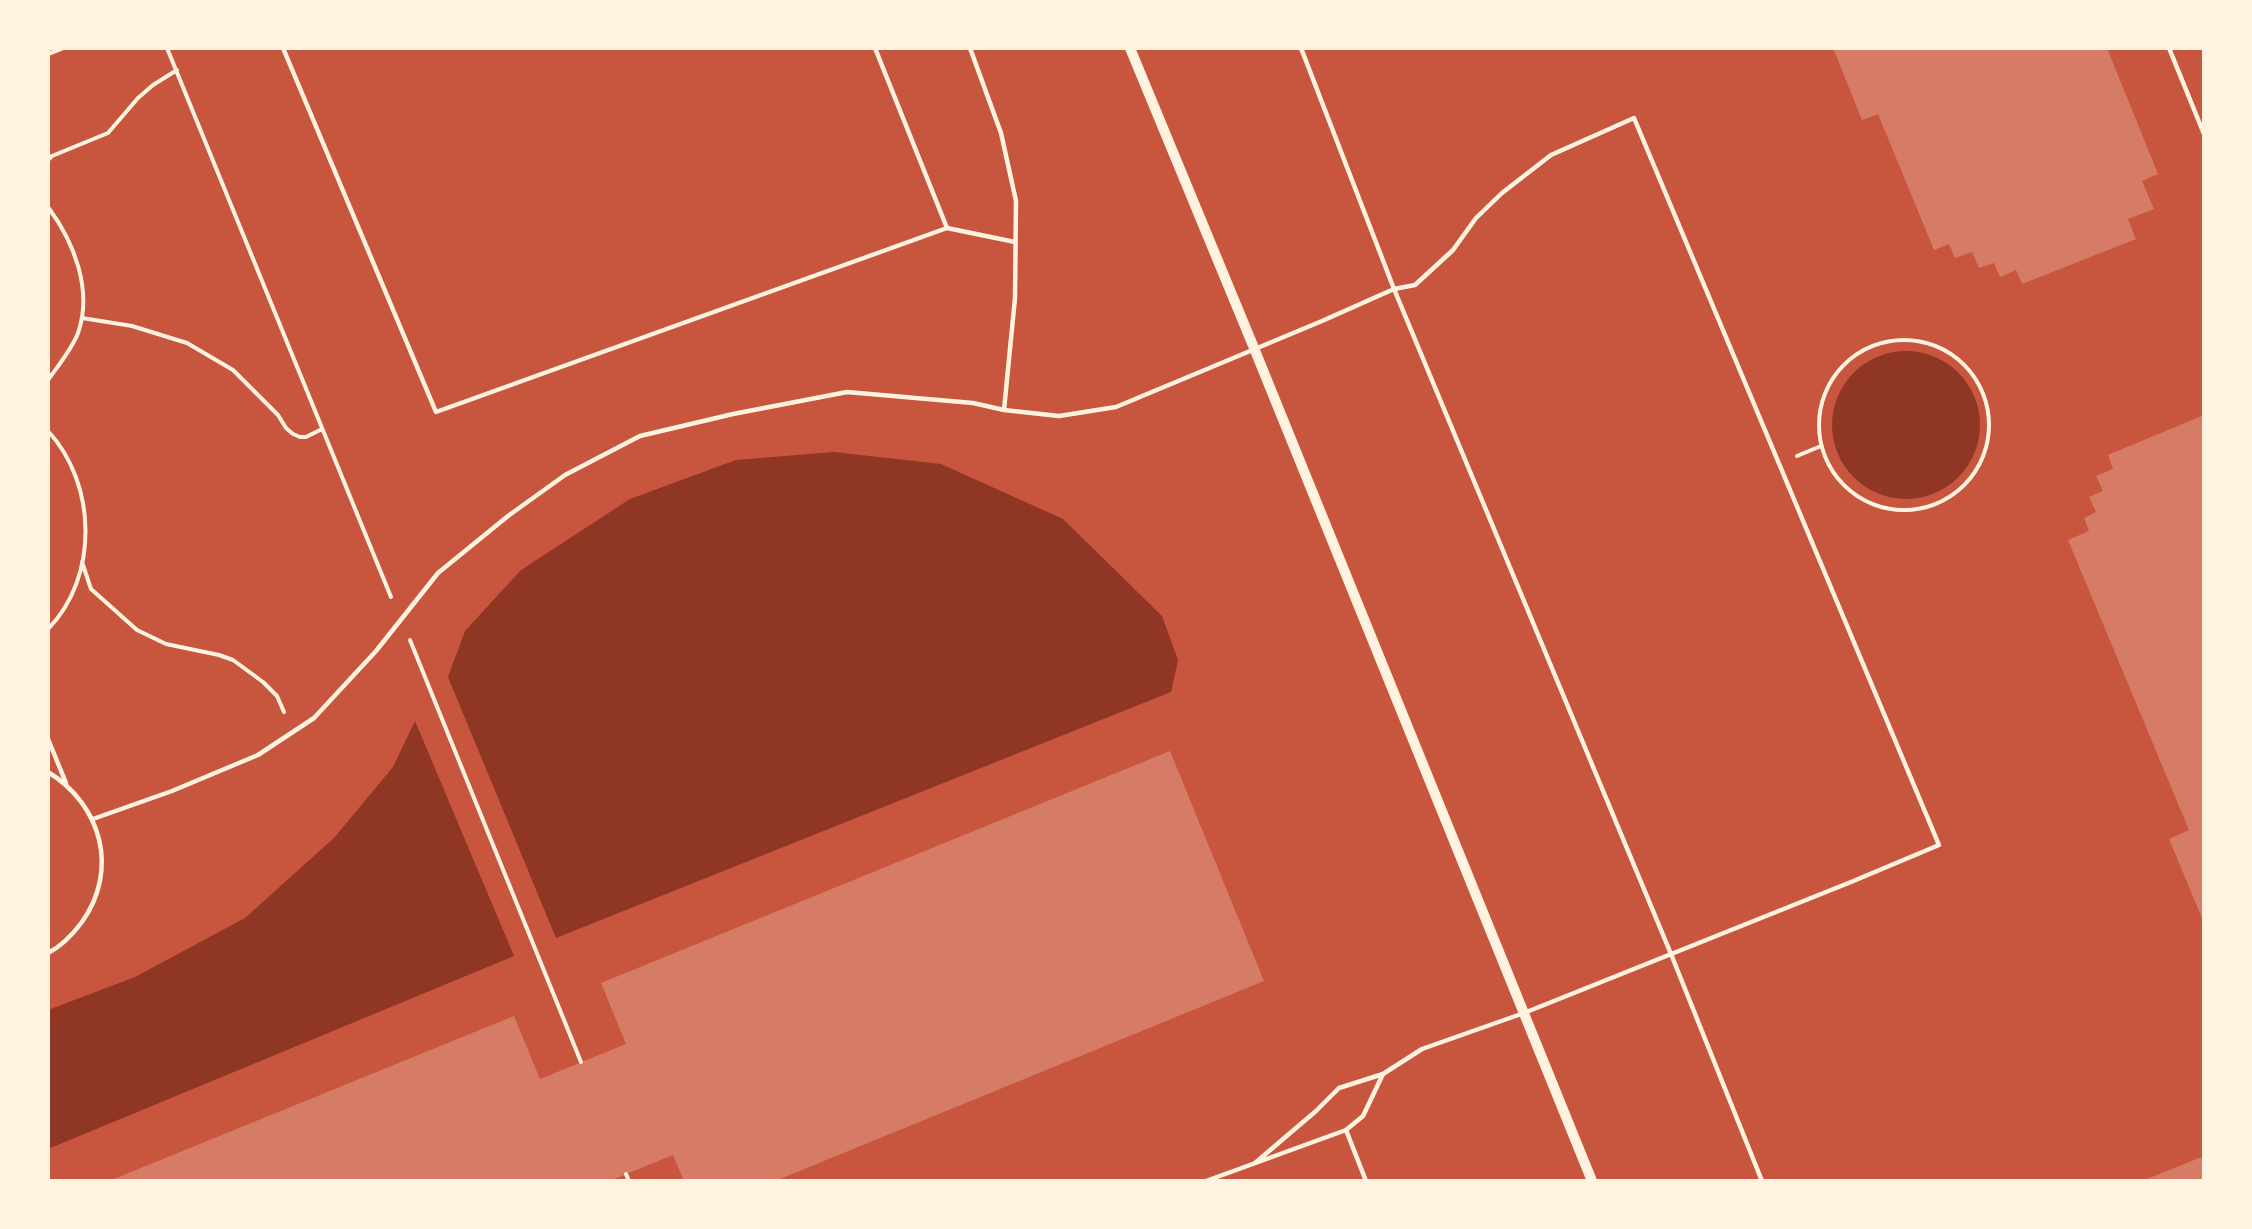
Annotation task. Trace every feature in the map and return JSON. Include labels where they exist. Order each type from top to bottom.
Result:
[{"type":"street","points":[[1130,48],[1592,1181]]},
{"type":"lane","points":[[48,54],[63,48]]},
{"type":"lane","points":[[284,48],[436,412],[947,228],[1015,242]]},
{"type":"lane","points":[[875,48],[947,228]]},
{"type":"lane","points":[[970,48],[1001,133],[1016,201],[1015,298],[1004,410]]},
{"type":"lane","points":[[1301,48],[1394,289],[1671,954],[1762,1181]]},
{"type":"lane","points":[[2169,48],[2204,134]]},
{"type":"lane","points":[[93,819],[172,792],[258,755],[314,718],[376,651],[438,573],[508,516],[566,475],[640,436],[733,414],[847,392],[973,403],[1004,410],[1059,416],[1116,407],[1394,289],[1415,285],[1453,250],[1476,218],[1551,155],[1634,118],[1939,845],[1524,1013],[1422,1049],[1383,1074],[1339,1088],[1316,1111],[1255,1163]]},
{"type":"lane","points":[[48,739],[66,783]]},
{"type":"lane","points":[[48,772],[66,783],[81,800],[93,819],[101,845],[102,872],[98,892],[90,911],[75,933],[48,953]]},
{"type":"lane","points":[[1206,1181],[1346,1130],[1363,1116],[1383,1074]]},
{"type":"lane","points":[[1346,1130],[1366,1181]]},
{"type":"path","points":[[167,48],[581,1062]]},
{"type":"path","points":[[48,160],[52,156],[108,133],[138,98],[153,85],[177,70]]},
{"type":"path","points":[[48,207],[68,235],[78,261],[82,318],[77,336],[48,380]]},
{"type":"path","points":[[82,318],[132,326],[187,343],[233,370],[255,390],[293,434],[306,437],[322,429]]},
{"type":"path","points":[[1894,340],[1918,341],[1941,348],[1963,364],[1980,385],[1989,409],[1989,436],[1982,462],[1967,484],[1945,500],[1920,509],[1893,509],[1868,502],[1846,487],[1831,468],[1821,446],[1819,422],[1823,398],[1834,377],[1850,359],[1871,346],[1894,340]]},
{"type":"path","points":[[48,431],[69,461],[78,482],[84,509],[81,576],[60,614],[48,629]]},
{"type":"path","points":[[82,562],[91,589],[136,630],[166,644],[233,660],[264,682],[277,696],[293,732]]},
{"type":"path","points":[[626,1174],[629,1181]]},
{"type":"shaded area","points":[[1906,351],[1934,356],[1959,372],[1975,397],[1980,425],[1975,453],[1959,478],[1934,494],[1906,499],[1878,494],[1853,478],[1837,453],[1832,425],[1837,397],[1853,372],[1878,356]]},
{"type":"shaded area","points":[[834,452],[941,464],[1063,519],[1162,616],[1178,660],[1171,692],[556,938],[448,677],[465,631],[521,570],[630,499],[736,460]]},
{"type":"shaded area","points":[[415,721],[514,956],[48,1149],[48,1010],[135,977],[245,918],[334,838],[393,767]]},
{"type":"building","points":[[1833,48],[2107,48],[2158,174],[2142,181],[2154,209],[2128,219],[2136,239],[2022,284],[2016,270],[2000,277],[1994,263],[1979,268],[1972,252],[1955,258],[1949,244],[1934,250],[1878,114],[1862,120]]},
{"type":"building","points":[[2204,415],[2204,923],[2169,839],[2189,830],[2068,540],[2089,531],[2084,518],[2096,512],[2089,497],[2103,491],[2096,476],[2113,469],[2108,455]]},
{"type":"building","points":[[1170,751],[1264,981],[775,1181],[684,1181],[673,1155],[609,1181],[109,1181],[514,1016],[540,1079],[626,1044],[601,983]]},
{"type":"building","points":[[2204,1156],[2204,1181],[2142,1181]]}]
